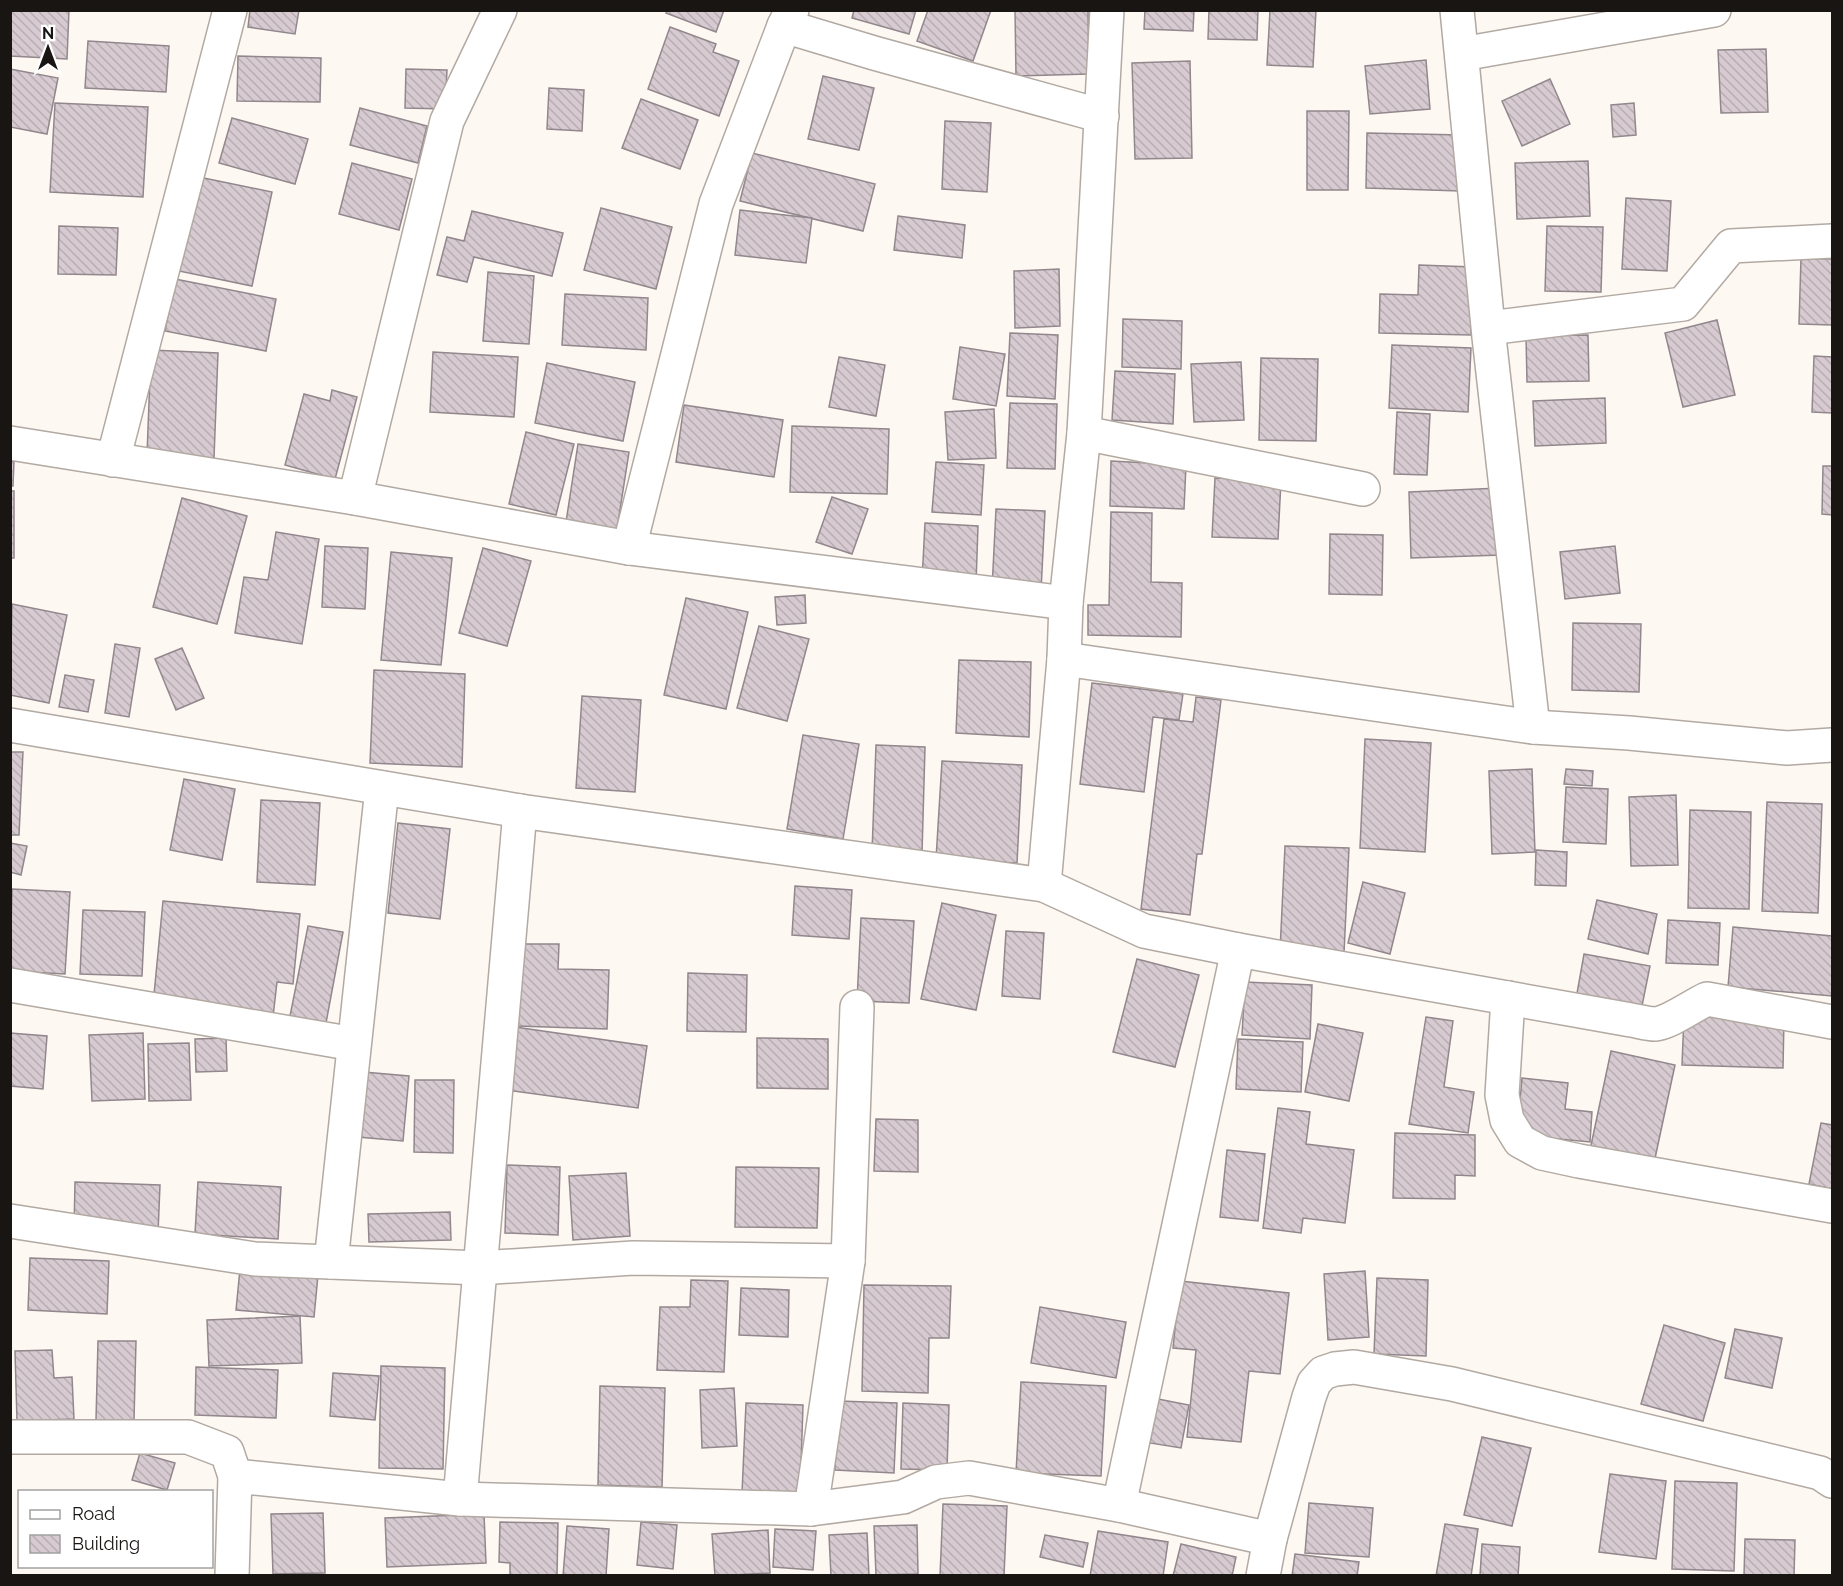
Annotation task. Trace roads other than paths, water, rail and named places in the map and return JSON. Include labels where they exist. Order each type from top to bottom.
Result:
[{"type":"street","points":[[113,460],[230,10]]},
{"type":"street","points":[[356,498],[447,121],[500,10]]},
{"type":"street","points":[[1044,885],[1064,659],[1066,603],[1084,433],[1107,10]]},
{"type":"street","points":[[1457,10],[1533,727]]},
{"type":"street","points":[[1462,54],[1714,10]]},
{"type":"street","points":[[629,548],[716,204],[788,18],[874,53],[1102,116]]},
{"type":"street","points":[[1489,327],[1683,304],[1731,246],[1833,241]]},
{"type":"street","points":[[1084,433],[1363,489]]},
{"type":"street","points":[[10,443],[356,498],[629,548],[1066,603]]},
{"type":"street","points":[[1064,659],[1533,727],[1629,733],[1787,748],[1833,745]]},
{"type":"street","points":[[10,725],[520,811],[1044,885],[1144,931],[1238,950],[1656,1024],[1674,1018],[1707,999],[1833,1022]]},
{"type":"street","points":[[331,1262],[382,788]]},
{"type":"street","points":[[460,1499],[520,811]]},
{"type":"street","points":[[1119,1504],[1238,950]]},
{"type":"street","points":[[10,985],[354,1044]]},
{"type":"street","points":[[1508,998],[1502,1095],[1507,1120],[1520,1140],[1542,1153],[1579,1161],[1833,1206]]},
{"type":"street","points":[[811,1509],[848,1261],[857,1006]]},
{"type":"street","points":[[10,1221],[255,1259],[480,1268],[633,1257],[848,1261]]},
{"type":"street","points":[[1263,1575],[1270,1539],[1309,1397],[1314,1383],[1323,1373],[1335,1369],[1354,1367],[1452,1384],[1820,1473],[1833,1480]]},
{"type":"street","points":[[10,1437],[188,1437],[228,1452],[235,1476],[232,1575]]},
{"type":"street","points":[[235,1476],[460,1499],[811,1509],[903,1497],[936,1482],[969,1478],[1119,1504],[1270,1539]]}]
